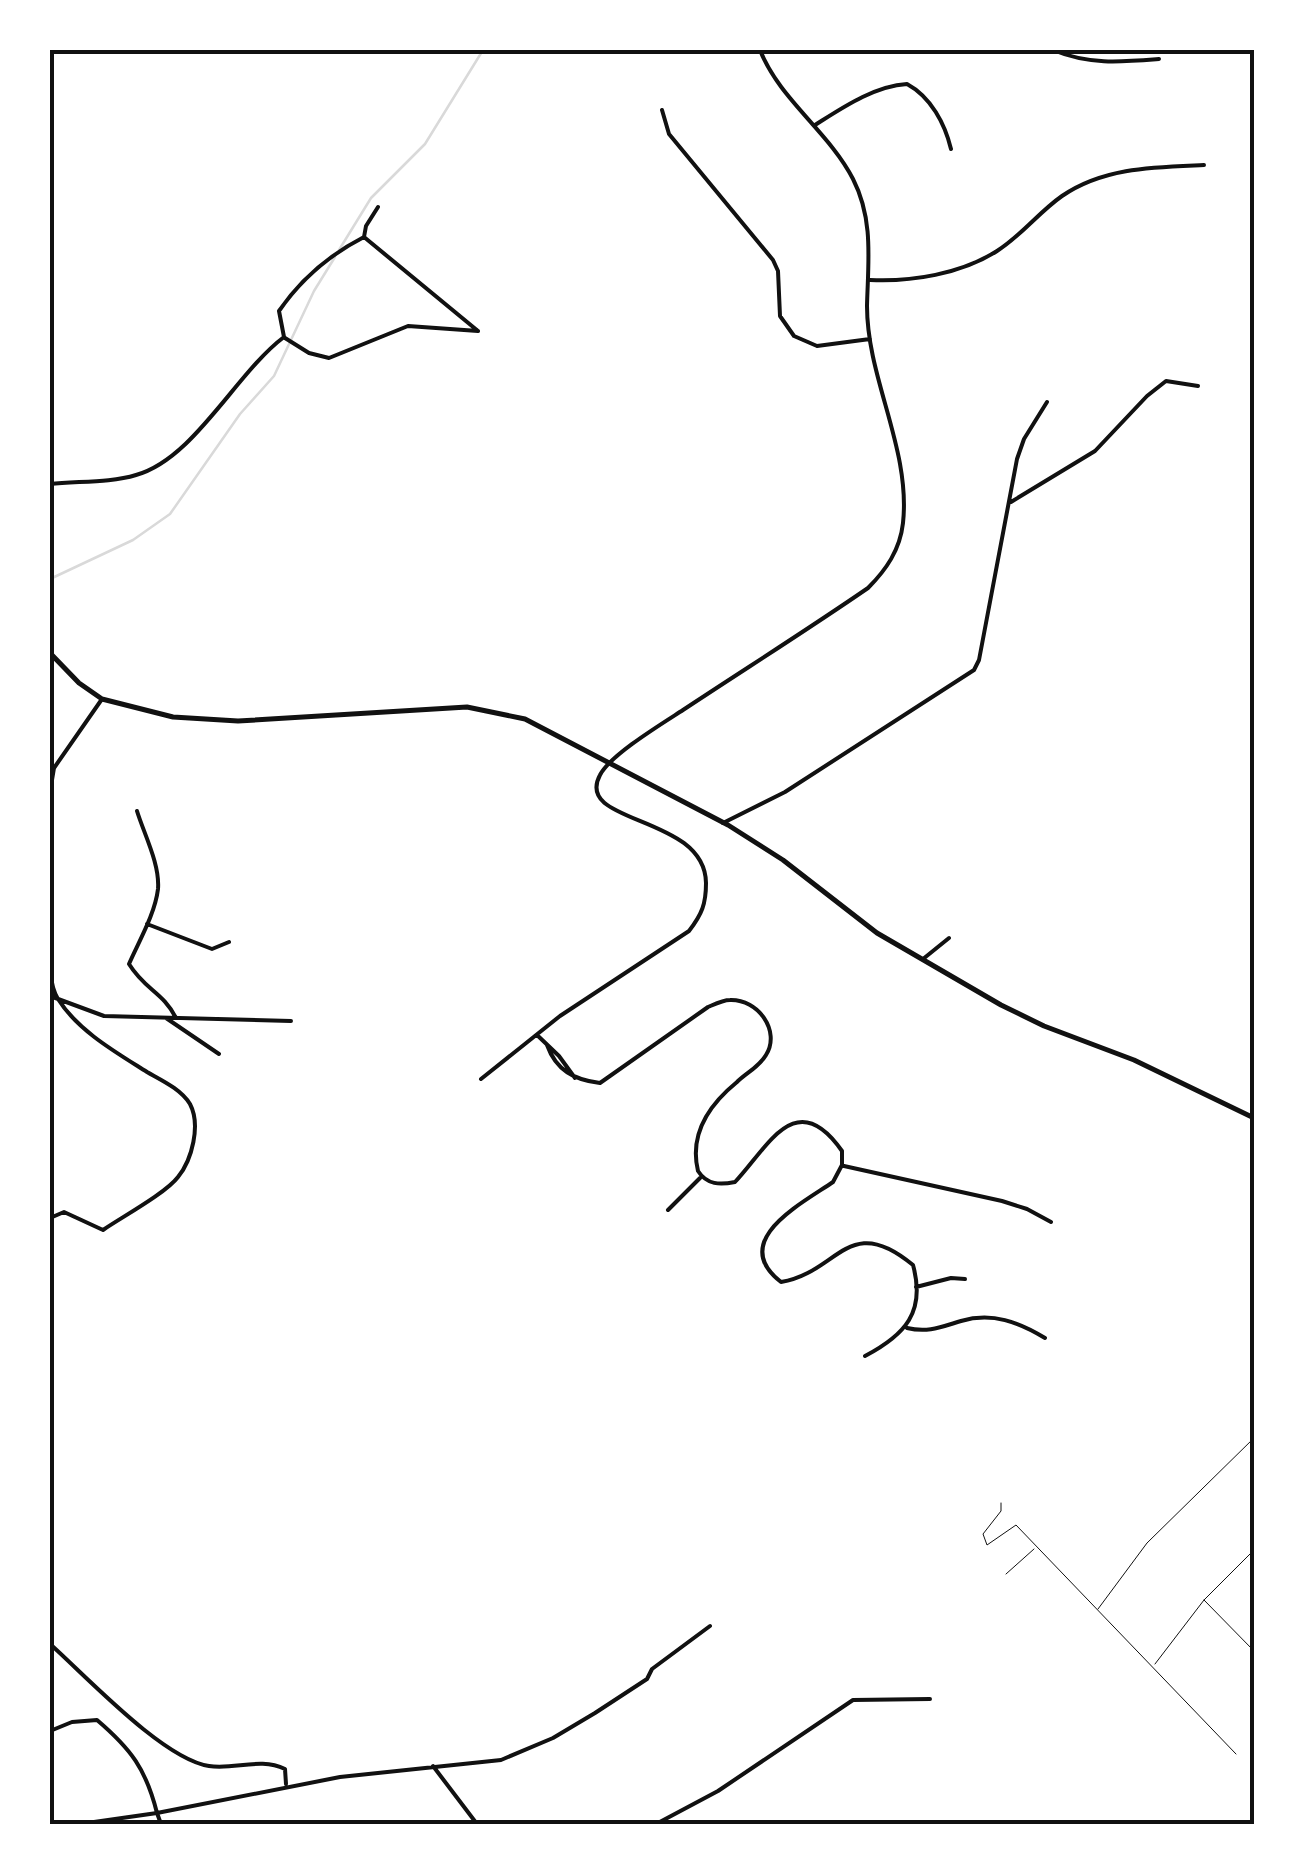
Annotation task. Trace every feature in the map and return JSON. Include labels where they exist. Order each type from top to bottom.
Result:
[{"type":"main road","points":[[50,653],[102,699],[144,712],[223,721],[456,707],[487,710],[545,727],[724,823],[783,860],[877,932],[1044,1026],[1134,1060],[1254,1118]]},
{"type":"street","points":[[482,1079],[560,1016],[689,931],[706,903],[706,873],[698,856],[681,838],[612,811],[600,798],[600,774],[635,742],[868,588],[891,562],[903,525],[902,480],[867,307],[870,243],[864,208],[853,178],[778,82],[760,50]]},
{"type":"street","points":[[1053,50],[1084,61],[1107,63],[1159,59]]},
{"type":"street","points":[[815,126],[841,108],[894,85],[907,84],[929,102],[947,132],[950,149]]},
{"type":"street","points":[[662,110],[669,134],[773,260],[779,282],[780,316],[794,336],[817,346],[871,339]]},
{"type":"street","points":[[870,280],[900,281],[978,260],[998,251],[1064,194],[1102,177],[1128,169],[1204,165]]},
{"type":"street","points":[[364,237],[478,330],[408,326],[328,358],[309,353],[284,337],[279,311],[291,294],[322,262],[364,237],[378,207]]},
{"type":"street","points":[[50,484],[134,476],[154,469],[198,431],[260,354],[284,337]]},
{"type":"street","points":[[1011,502],[1095,452],[1166,381],[1198,386]]},
{"type":"street","points":[[724,823],[784,792],[974,670],[980,660],[1024,439],[1047,402]]},
{"type":"street","points":[[50,792],[54,768],[102,699]]},
{"type":"street","points":[[137,811],[158,888],[129,964],[141,984],[167,1002],[176,1018]]},
{"type":"street","points":[[50,923],[53,996],[110,1048],[174,1088],[190,1106],[194,1128],[190,1157],[177,1180],[103,1230],[64,1212],[50,1218]]},
{"type":"street","points":[[147,924],[212,949],[230,942]]},
{"type":"street","points":[[923,959],[949,938]]},
{"type":"street","points":[[53,996],[104,1016],[291,1022]]},
{"type":"street","points":[[537,1035],[548,1044],[552,1056],[567,1074],[600,1083],[686,1021],[718,1003],[743,1002],[758,1011],[768,1023],[770,1044],[765,1057],[706,1114],[695,1158],[702,1176],[722,1185],[735,1182],[774,1133],[785,1126],[801,1122],[825,1128],[842,1150],[842,1165],[833,1182],[774,1225],[762,1250],[769,1272],[781,1282],[794,1280],[859,1242],[878,1244],[913,1266],[918,1294],[906,1327],[891,1342],[865,1356]]},
{"type":"street","points":[[166,1018],[219,1054]]},
{"type":"street","points":[[842,1165],[1002,1200],[1027,1208],[1050,1222]]},
{"type":"street","points":[[668,1210],[702,1176]]},
{"type":"street","points":[[916,1287],[951,1278],[965,1279]]},
{"type":"street","points":[[906,1327],[934,1331],[966,1320],[987,1318],[1010,1320],[1045,1338]]},
{"type":"street","points":[[80,1824],[157,1813],[286,1786],[500,1760],[553,1738],[648,1679],[652,1669],[710,1626]]},
{"type":"street","points":[[50,1644],[149,1733],[180,1755],[208,1766],[271,1762],[285,1769],[286,1786]]},
{"type":"street","points":[[656,1824],[718,1791],[853,1700],[930,1700]]},
{"type":"street","points":[[50,1731],[72,1722],[97,1720],[120,1740],[149,1782],[161,1824]]},
{"type":"street","points":[[433,1766],[477,1824]]},
{"type":"lane","points":[[1097,1610],[1147,1542],[1254,1438]]},
{"type":"lane","points":[[1001,1503],[1001,1510],[983,1534],[987,1545],[1016,1525],[1236,1754]]},
{"type":"lane","points":[[1006,1574],[1036,1548]]},
{"type":"lane","points":[[1153,1667],[1204,1600],[1254,1550]]},
{"type":"lane","points":[[1204,1600],[1254,1651]]},
{"type":"waterway","points":[[339,250],[371,198],[425,144],[483,50]]},
{"type":"waterway","points":[[50,579],[133,540],[170,514],[240,414],[274,376],[314,291],[335,257]]}]
